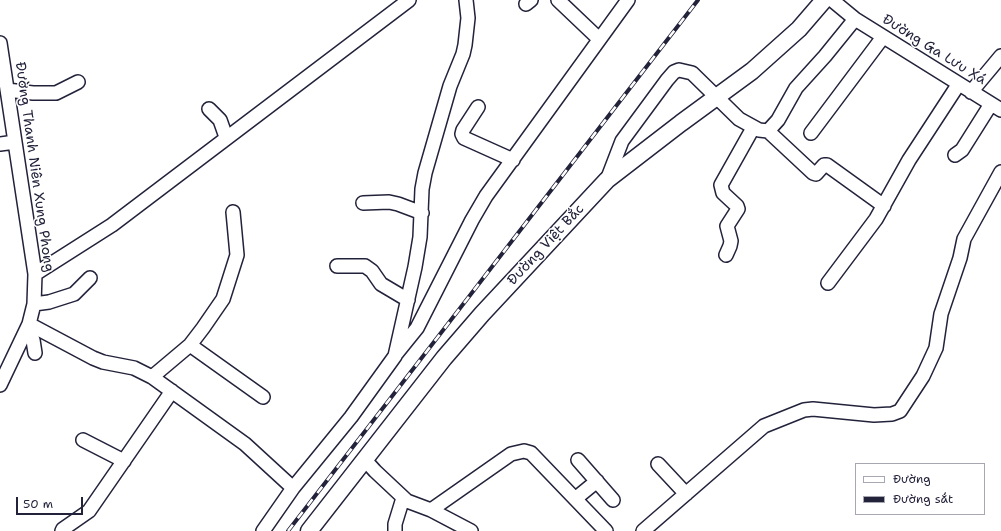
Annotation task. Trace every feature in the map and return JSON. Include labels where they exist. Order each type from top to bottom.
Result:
[{"type":"main road","name":"Đường Việt Bắc","points":[[309,531],[444,358],[482,314],[607,180],[752,71],[799,29],[824,0]]},
{"type":"street","points":[[34,274],[112,224],[409,0]]},
{"type":"street","points":[[394,356],[408,300],[420,237],[422,189],[425,173],[450,86],[463,54],[465,45],[468,18],[466,0]]},
{"type":"street","points":[[558,0],[600,39]]},
{"type":"street","name":"Đường Ga Lưu Xá","points":[[832,0],[855,19],[958,85],[996,107]]},
{"type":"street","points":[[263,531],[293,488],[351,417],[394,356],[418,328],[472,220],[486,196],[626,1]]},
{"type":"street","points":[[768,131],[778,120],[796,88],[826,56],[855,19]]},
{"type":"street","points":[[811,133],[883,37]]},
{"type":"street","name":"Đường Thanh Niên Xung Phong","points":[[0,43],[34,274],[34,304],[27,327],[0,385]]},
{"type":"street","points":[[971,92],[1001,56]]},
{"type":"street","points":[[607,180],[622,141],[666,80],[674,72],[680,70],[692,73],[739,119],[754,128],[768,131],[813,173],[816,174],[824,165],[827,164],[884,206]]},
{"type":"street","points":[[7,90],[33,93],[56,93],[78,82]]},
{"type":"street","points":[[828,283],[876,219],[909,160],[958,85]]},
{"type":"street","points":[[478,107],[463,130],[462,134],[464,138],[513,160]]},
{"type":"street","points":[[955,155],[962,150],[996,107]]},
{"type":"street","points":[[209,109],[220,120],[226,137]]},
{"type":"street","points":[[726,255],[731,241],[727,226],[738,209],[737,206],[723,194],[722,185],[754,128]]},
{"type":"street","points":[[0,144],[15,142]]},
{"type":"street","points":[[643,531],[764,426],[804,410],[821,409],[874,415],[892,414],[900,411],[923,376],[936,348],[941,314],[960,258],[964,239],[1001,172]]},
{"type":"street","points":[[363,203],[389,202],[422,213]]},
{"type":"street","points":[[152,377],[190,345],[223,300],[237,255],[233,212]]},
{"type":"street","points":[[337,266],[365,266],[372,271],[381,284],[408,300]]},
{"type":"street","points":[[34,304],[49,302],[74,294],[90,278]]},
{"type":"street","points":[[27,327],[103,362],[134,368],[152,377],[245,444],[293,488]]},
{"type":"street","points":[[27,327],[33,340],[35,353]]},
{"type":"street","points":[[190,345],[263,397]]},
{"type":"street","points":[[62,531],[89,511],[172,392]]},
{"type":"street","points":[[83,440],[124,461]]},
{"type":"street","points":[[431,510],[511,454],[524,451],[531,453],[606,531]]},
{"type":"street","points":[[365,460],[403,498],[431,510],[471,531]]},
{"type":"street","points":[[578,460],[613,500]]},
{"type":"street","points":[[658,464],[686,494]]},
{"type":"street","points":[[575,499],[597,481]]},
{"type":"street","points":[[395,531],[395,524],[403,498]]},
{"type":"railway","points":[[288,531],[698,0]]}]
